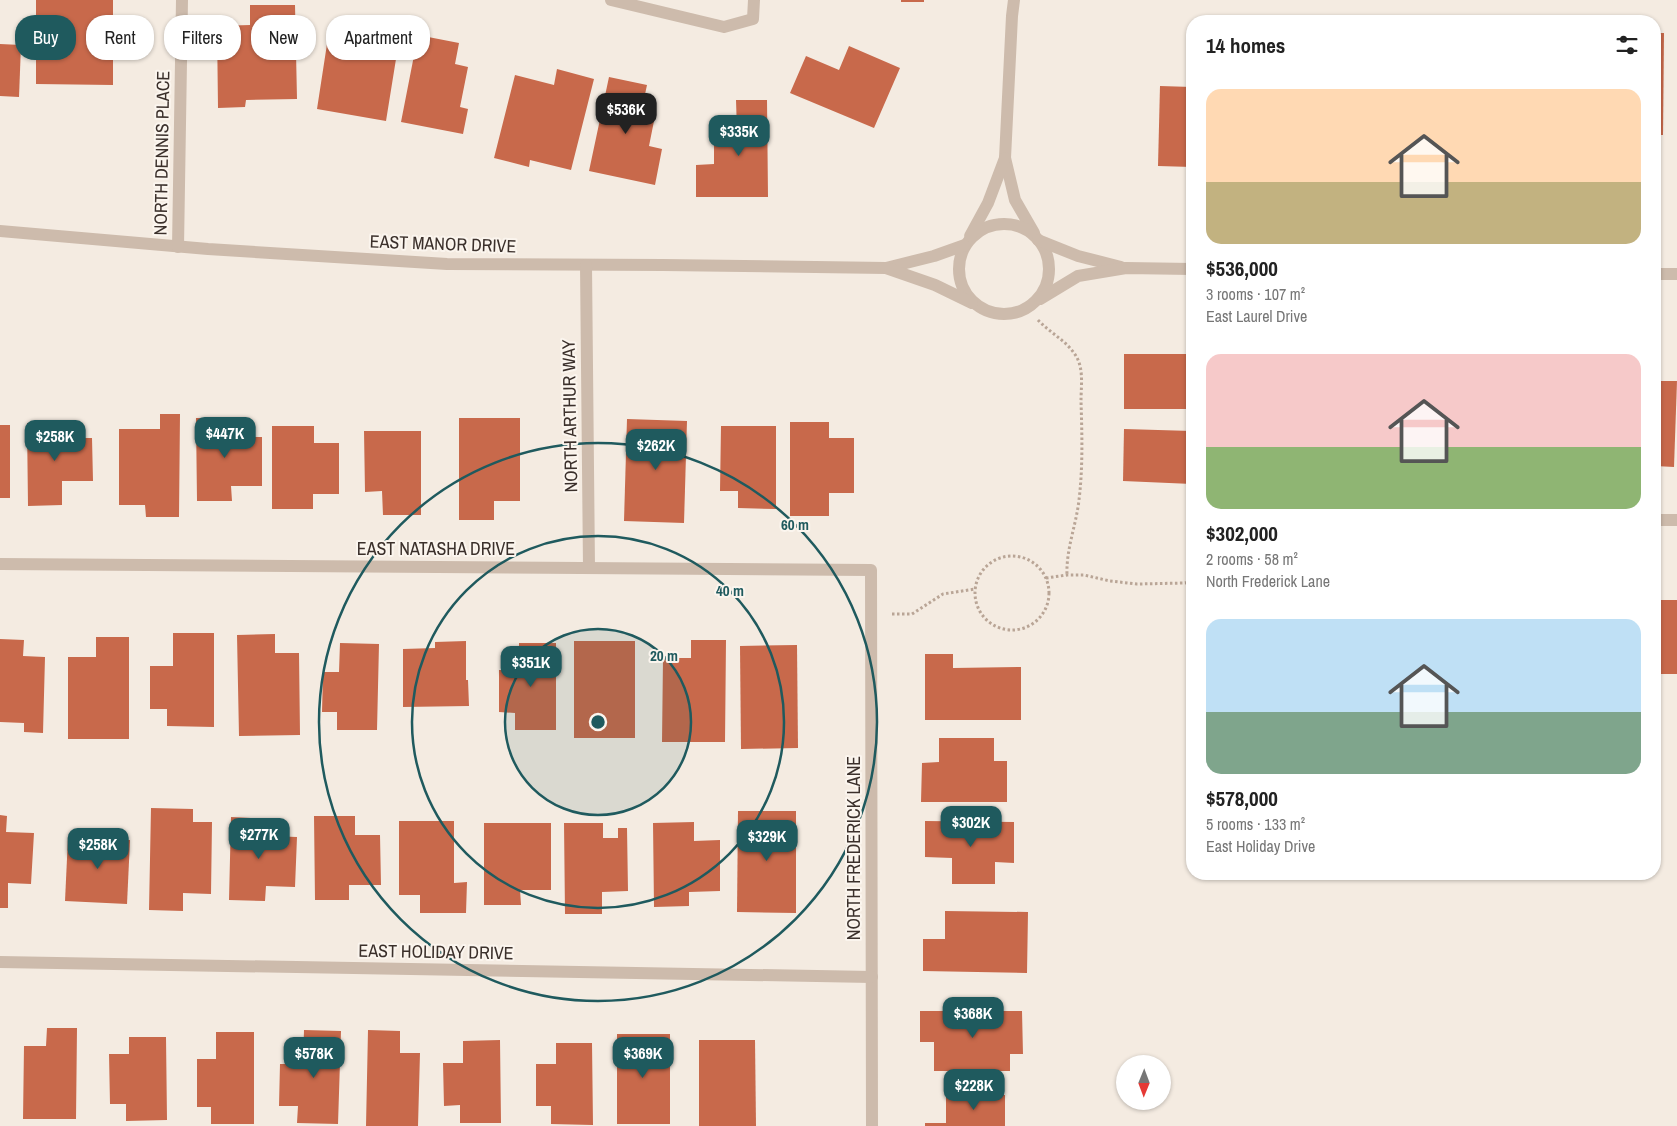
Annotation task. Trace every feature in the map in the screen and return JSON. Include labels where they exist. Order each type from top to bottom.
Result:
[{"type":"street","name":"NORTH DENNIS PLACE","points":[[178,247],[182,0]]},
{"type":"street","points":[[611,0],[724,27],[753,19],[754,0]]},
{"type":"street","points":[[1014,0],[1005,158],[1015,200],[1044,248],[1049,262],[1049,276],[1045,289],[1037,301]]},
{"type":"street","points":[[1005,158],[988,203],[961,253],[958,267],[960,281],[965,294],[975,304],[987,311],[1000,315],[1013,313],[1026,309],[1078,276],[1126,268],[1186,270]]},
{"type":"street","points":[[966,243],[979,230],[994,225],[1009,224],[1024,228],[1037,238],[1078,256],[1126,268]]},
{"type":"street","name":"EAST MANOR DRIVE","points":[[0,231],[178,247],[447,264],[886,268],[934,256],[966,243]]},
{"type":"street","name":"NORTH ARTHUR WAY","points":[[586,265],[589,568]]},
{"type":"street","name":"EAST MANOR DRIVE","points":[[886,268],[935,285],[975,304]]},
{"type":"street","points":[[1661,274],[1677,274]]},
{"type":"street","points":[[1661,520],[1677,520]]},
{"type":"street","name":"EAST NATASHA DRIVE","points":[[0,564],[871,570]]},
{"type":"street","name":"NORTH FREDERICK LANE","points":[[871,570],[872,1126]]},
{"type":"street","name":"EAST HOLIDAY DRIVE","points":[[0,962],[872,976]]},
{"type":"path","points":[[1044,327],[1064,341],[1072,350],[1078,358],[1081,374],[1082,460],[1079,500],[1068,550],[1068,575]]},
{"type":"path","points":[[1006,556],[1019,556],[1030,560],[1040,567],[1046,578],[1049,590],[1048,602],[1043,613],[1035,622],[1024,628],[1012,630],[999,628],[988,622],[980,612],[976,601],[975,589],[978,577],[985,567],[995,560],[1006,556]]},
{"type":"path","points":[[1046,578],[1084,575],[1110,582],[1137,584],[1186,583]]},
{"type":"path","points":[[905,614],[912,614],[943,594],[975,589]]},
{"type":"building","points":[[36,0],[113,0],[113,15],[86,15],[86,60],[113,60],[113,85],[36,84],[36,60],[76,60],[76,15],[36,15]]},
{"type":"building","points":[[901,0],[924,0],[924,2],[901,2]]},
{"type":"building","points":[[250,5],[295,5],[295,15],[251,15],[251,60],[296,60],[297,99],[246,100],[245,107],[218,108],[217,60],[241,60],[241,25],[250,25]]},
{"type":"building","points":[[1661,33],[1664,33],[1663,135],[1661,135]]},
{"type":"building","points":[[430,37],[459,43],[455,64],[468,67],[460,107],[468,109],[463,134],[401,122],[413,60],[430,60]]},
{"type":"building","points":[[0,44],[15,45],[15,60],[20,60],[19,97],[0,96]]},
{"type":"building","points":[[849,46],[900,68],[874,128],[790,93],[806,56],[839,70]]},
{"type":"building","points":[[326,50],[326,60],[396,60],[386,121],[317,109]]},
{"type":"building","points":[[557,69],[594,79],[571,170],[530,160],[529,167],[494,158],[515,75],[554,85]]},
{"type":"building","points":[[609,77],[647,85],[641,113],[655,116],[649,146],[662,149],[655,185],[589,171]]},
{"type":"building","points":[[1160,86],[1186,87],[1186,167],[1158,166]]},
{"type":"building","points":[[736,100],[767,100],[768,197],[696,197],[696,165],[714,164],[714,131],[737,131]]},
{"type":"building","points":[[1124,354],[1186,354],[1186,409],[1124,409]]},
{"type":"building","points":[[1661,381],[1677,381],[1674,467],[1661,466]]},
{"type":"building","points":[[160,414],[180,414],[179,517],[146,517],[145,505],[119,505],[119,429],[160,429]]},
{"type":"building","points":[[196,418],[236,418],[236,437],[262,437],[262,486],[231,486],[232,501],[197,501]]},
{"type":"building","points":[[459,418],[520,418],[520,501],[494,501],[494,520],[459,520]]},
{"type":"building","points":[[627,419],[687,421],[684,523],[624,521]]},
{"type":"building","points":[[790,422],[829,422],[829,438],[854,438],[854,493],[829,493],[829,516],[790,516]]},
{"type":"building","points":[[27,423],[68,423],[68,438],[92,438],[93,481],[62,481],[62,505],[28,506]]},
{"type":"building","points":[[0,425],[10,425],[10,498],[0,498]]},
{"type":"building","points":[[272,426],[314,426],[314,443],[339,443],[339,494],[313,494],[313,509],[272,509]]},
{"type":"building","points":[[721,426],[776,426],[776,509],[738,508],[738,491],[720,491]]},
{"type":"building","points":[[1124,429],[1186,431],[1186,484],[1123,481]]},
{"type":"building","points":[[364,431],[421,431],[421,515],[383,515],[382,491],[365,492]]},
{"type":"building","points":[[1661,600],[1677,600],[1677,674],[1661,674]]},
{"type":"building","points":[[173,633],[214,633],[214,727],[167,726],[167,709],[150,709],[150,666],[173,666]]},
{"type":"building","points":[[275,634],[275,653],[299,653],[300,735],[239,736],[237,635]]},
{"type":"building","points":[[96,637],[129,637],[129,739],[68,739],[68,657],[96,657]]},
{"type":"building","points":[[0,639],[24,640],[23,656],[45,657],[43,733],[24,732],[24,723],[0,722]]},
{"type":"building","points":[[691,640],[726,640],[725,742],[662,742],[663,658],[691,658]]},
{"type":"building","points":[[466,641],[466,680],[468,680],[469,706],[403,707],[403,649],[435,648],[435,642]]},
{"type":"building","points":[[574,641],[635,641],[635,738],[574,738]]},
{"type":"building","points":[[340,643],[379,644],[377,730],[337,730],[337,712],[322,712],[323,672],[339,672]]},
{"type":"building","points":[[519,643],[556,643],[556,730],[515,730],[515,713],[499,712],[499,670],[519,670]]},
{"type":"building","points":[[797,645],[798,748],[741,749],[740,646]]},
{"type":"building","points":[[925,654],[953,654],[953,668],[1021,667],[1021,720],[925,720]]},
{"type":"building","points":[[939,738],[994,738],[994,761],[1007,761],[1007,802],[921,802],[922,763],[939,762]]},
{"type":"building","points":[[151,808],[193,809],[193,822],[212,822],[211,894],[183,893],[183,911],[149,910]]},
{"type":"building","points":[[738,811],[796,811],[796,913],[737,912]]},
{"type":"building","points":[[0,815],[7,816],[6,832],[34,833],[31,884],[8,883],[8,908],[0,908]]},
{"type":"building","points":[[314,816],[355,816],[355,835],[380,835],[381,885],[349,885],[349,900],[315,900]]},
{"type":"building","points":[[231,817],[269,819],[269,836],[297,837],[295,887],[266,886],[265,901],[229,900]]},
{"type":"building","points":[[399,821],[454,821],[454,883],[467,882],[466,913],[420,913],[420,895],[399,895]]},
{"type":"building","points":[[925,821],[1014,822],[1014,863],[995,862],[995,884],[952,884],[952,858],[925,857]]},
{"type":"building","points":[[694,822],[694,841],[720,840],[720,891],[689,892],[689,906],[654,907],[653,823]]},
{"type":"building","points":[[484,823],[551,823],[551,890],[520,890],[521,905],[484,905]]},
{"type":"building","points":[[564,823],[603,823],[603,838],[618,838],[618,828],[627,828],[628,891],[602,892],[602,914],[565,914]]},
{"type":"building","points":[[68,837],[130,840],[127,904],[65,901]]},
{"type":"building","points":[[945,911],[1028,912],[1027,973],[923,971],[923,939],[945,939]]},
{"type":"building","points":[[920,1011],[1022,1011],[1023,1054],[1010,1054],[1010,1071],[934,1071],[934,1042],[920,1042]]},
{"type":"building","points":[[47,1028],[77,1028],[76,1119],[23,1119],[24,1046],[46,1046]]},
{"type":"building","points":[[304,1030],[341,1031],[338,1124],[297,1123],[298,1106],[279,1106],[280,1064],[303,1064]]},
{"type":"building","points":[[368,1030],[400,1031],[400,1053],[420,1053],[418,1126],[366,1126]]},
{"type":"building","points":[[216,1032],[254,1032],[254,1124],[211,1124],[211,1107],[197,1107],[197,1059],[216,1059]]},
{"type":"building","points":[[617,1034],[670,1034],[670,1124],[617,1124]]},
{"type":"building","points":[[129,1037],[166,1037],[167,1120],[126,1121],[126,1104],[110,1104],[109,1054],[129,1054]]},
{"type":"building","points":[[500,1040],[501,1123],[460,1123],[460,1105],[444,1106],[443,1063],[463,1063],[463,1041]]},
{"type":"building","points":[[699,1040],[755,1040],[756,1126],[699,1126]]},
{"type":"building","points":[[556,1043],[592,1043],[593,1125],[551,1124],[551,1106],[536,1106],[536,1064],[556,1064]]},
{"type":"building","points":[[1005,1095],[1005,1126],[925,1126],[925,1123],[946,1123],[946,1096]]}]
